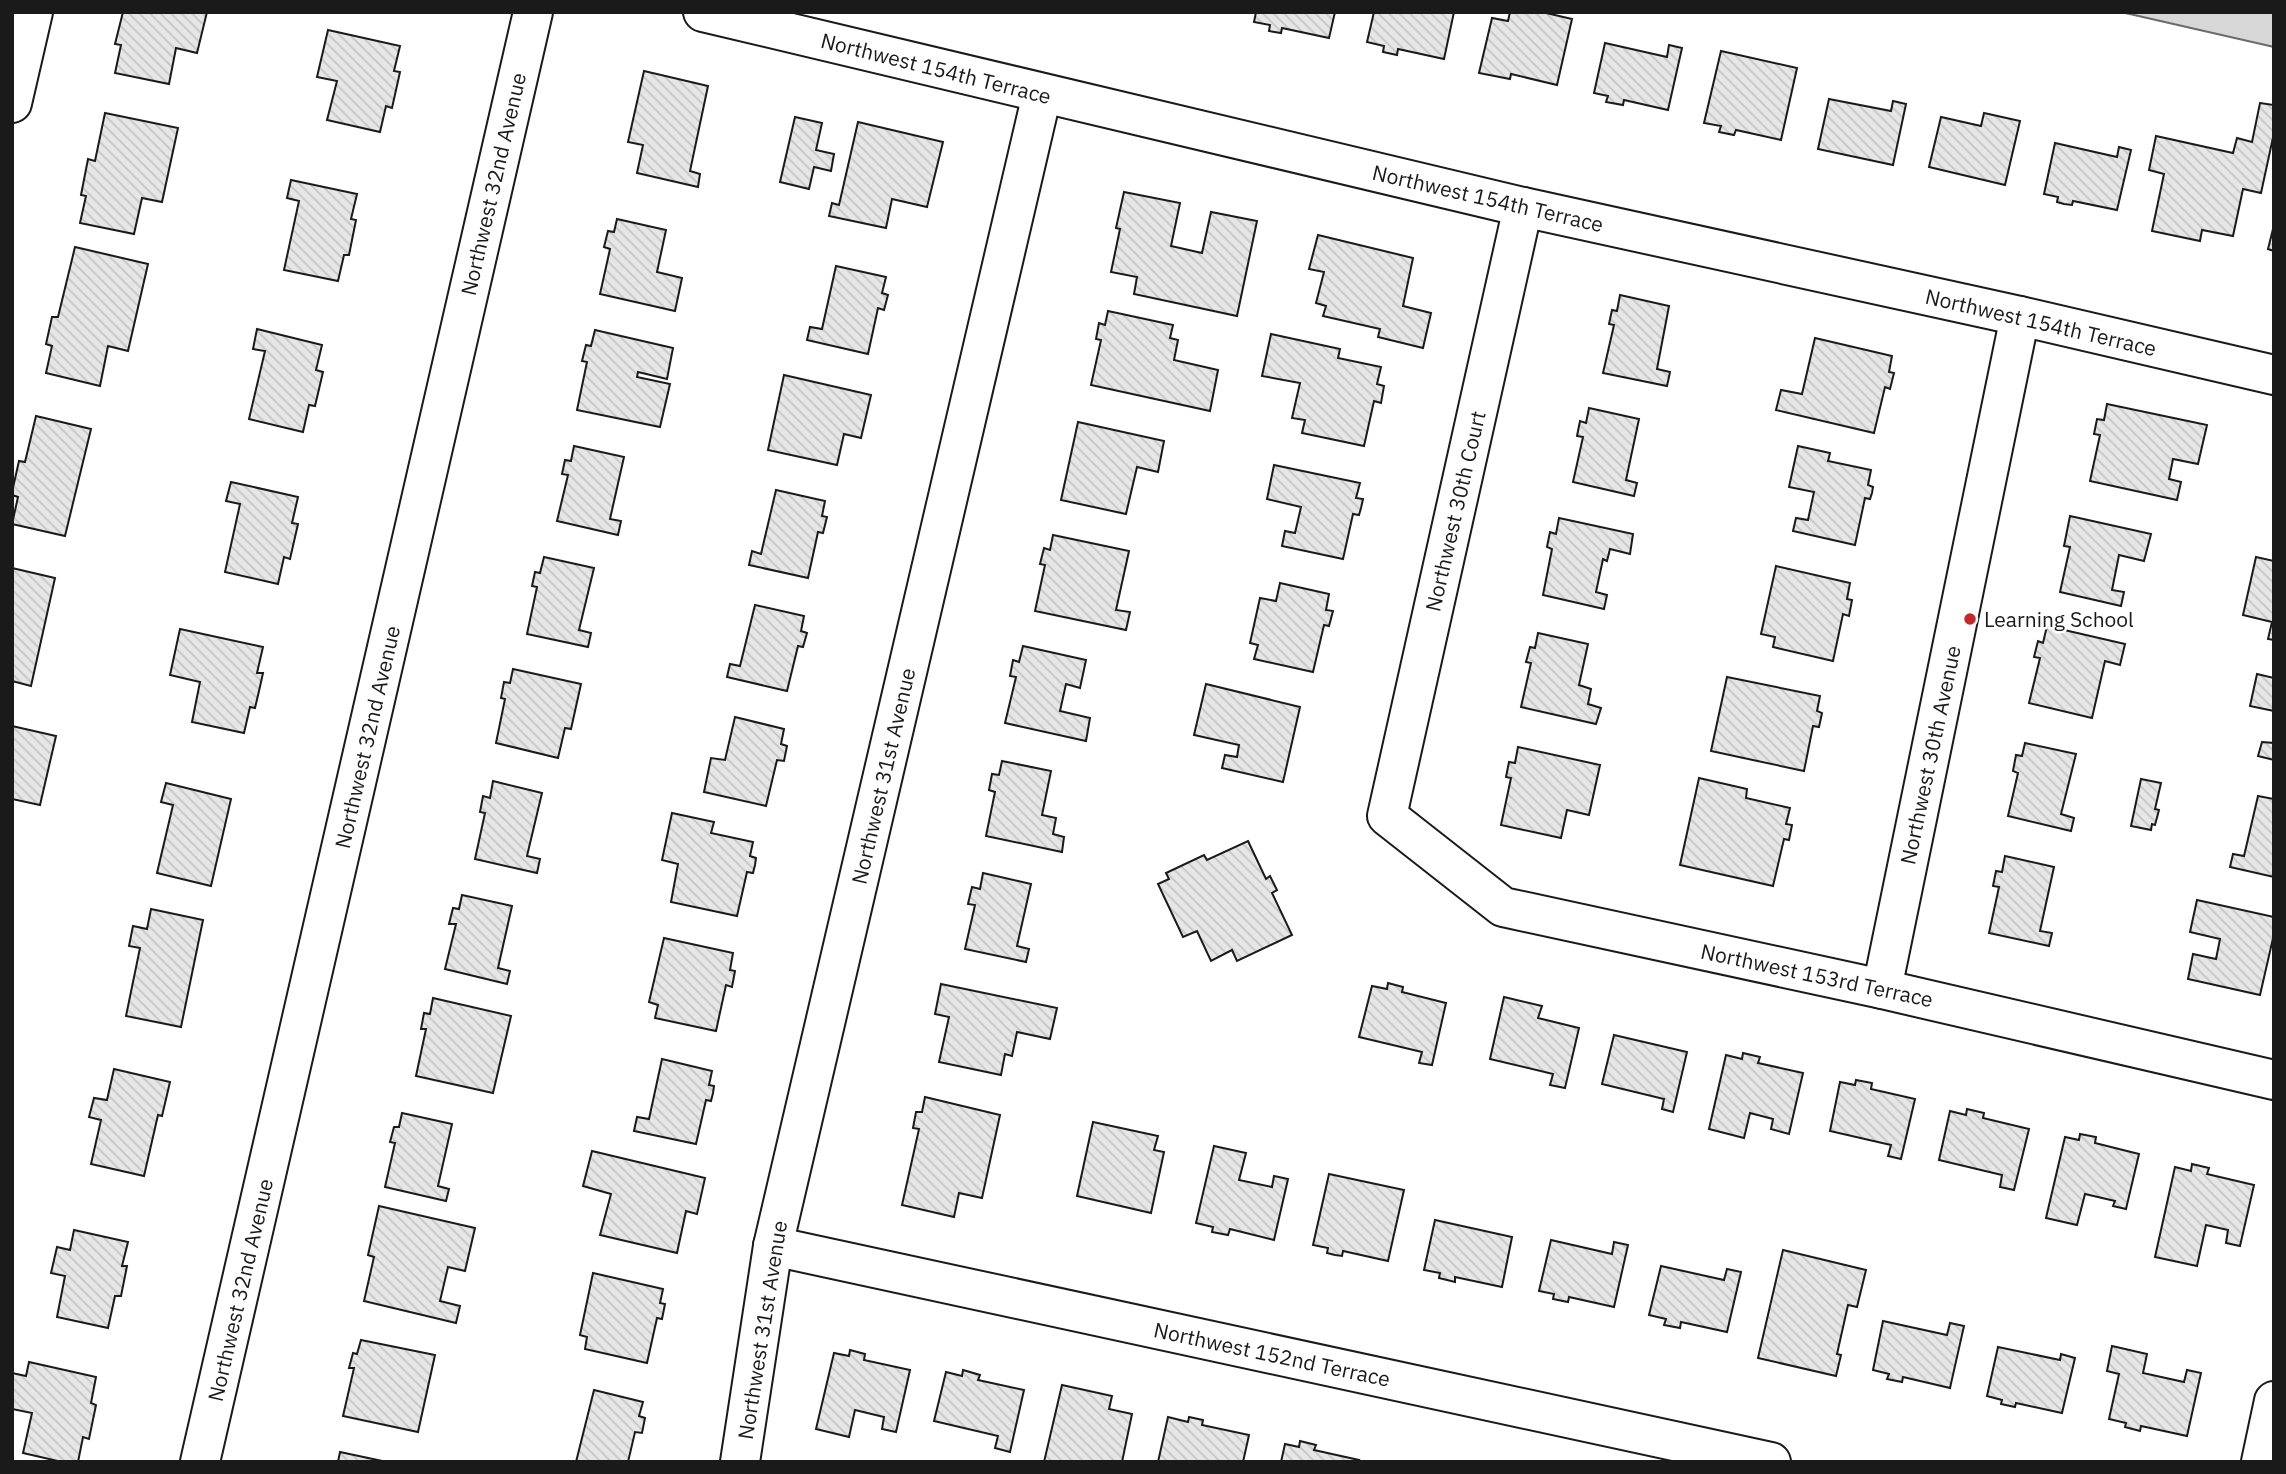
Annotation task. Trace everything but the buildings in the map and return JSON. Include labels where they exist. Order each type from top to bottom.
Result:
[{"type":"street","points":[[12,103],[33,12]]},
{"type":"street","name":"Northwest 32nd Avenue","points":[[200,1462],[533,12]]},
{"type":"street","name":"Northwest 154th Terrace","points":[[703,12],[1523,207],[2020,316],[2274,375]]},
{"type":"street","name":"Northwest 31st Avenue","points":[[740,1462],[773,1246],[1042,94]]},
{"type":"street","name":"Northwest 30th Court","points":[[1387,816],[1523,207]]},
{"type":"street","name":"Northwest 30th Avenue","points":[[1882,989],[2020,316]]},
{"type":"street","name":"Northwest 153rd Terrace","points":[[1387,816],[1503,907],[1882,989],[2274,1080]]},
{"type":"street","name":"Northwest 152nd Terrace","points":[[773,1246],[1771,1462]]},
{"type":"street","points":[[2261,1462],[2274,1401]]},
{"type":"shaded area","points":[[2121,12],[2274,12],[2274,47]]},
{"type":"place","name":"Learning School","points":[[1970,619]]}]
